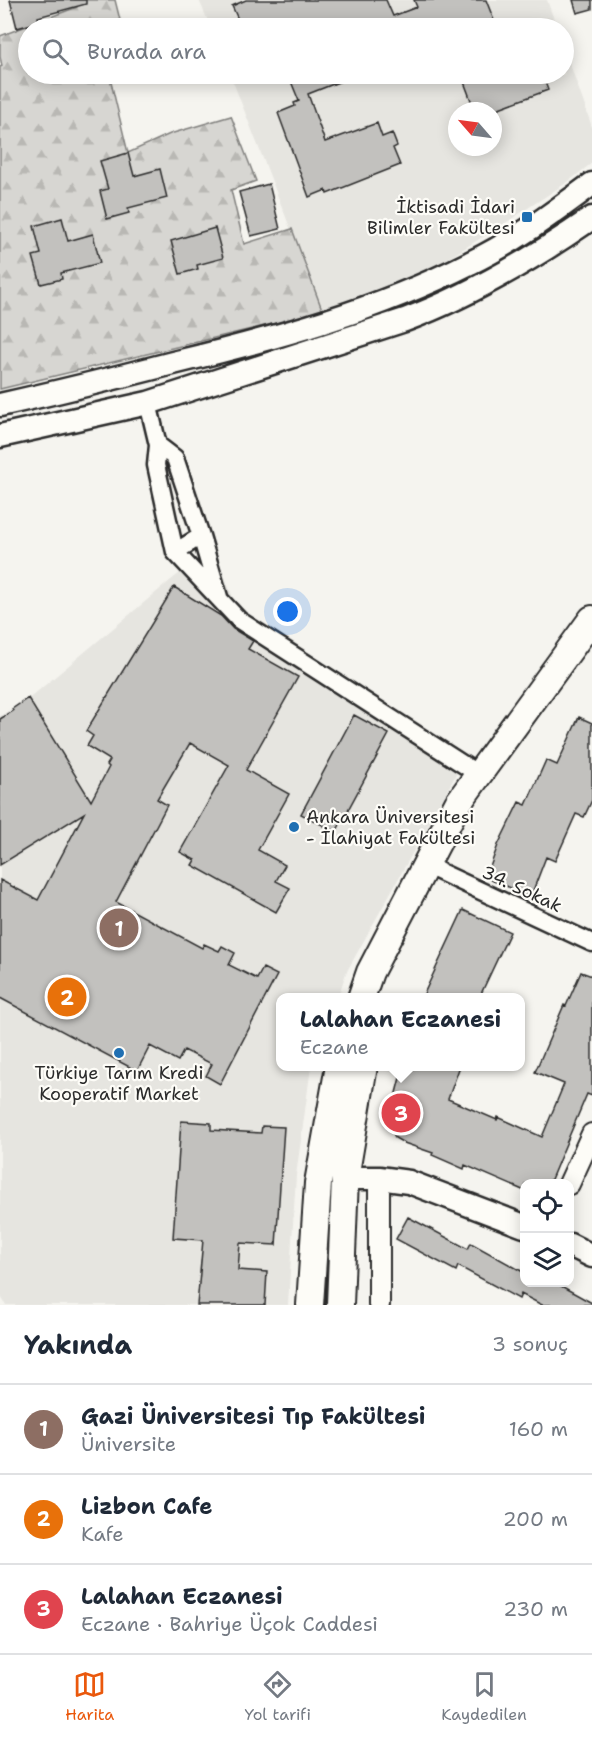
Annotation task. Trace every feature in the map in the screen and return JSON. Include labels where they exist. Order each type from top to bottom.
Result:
[{"type":"main road","points":[[0,405],[261,342],[350,314],[414,290],[471,263],[520,236],[592,184]]},
{"type":"main road","points":[[0,436],[148,403],[360,336],[442,307],[552,245],[592,218]]},
{"type":"main road","points":[[364,993],[370,972],[453,813],[478,774],[592,619]]},
{"type":"main road","points":[[376,993],[465,812],[592,647]]},
{"type":"main road","points":[[310,1305],[319,1184],[338,1071]]},
{"type":"main road","points":[[340,1305],[345,1178],[363,1071]]},
{"type":"main road","points":[[319,1184],[345,1178],[380,1178],[409,1182],[520,1224]]},
{"type":"main road","points":[[574,1247],[592,1256]]},
{"type":"street","points":[[148,403],[158,444],[156,465],[175,552],[239,620],[478,774]]},
{"type":"street","points":[[158,444],[175,458],[219,599]]},
{"type":"street","points":[[175,552],[201,536]]},
{"type":"street","name":"34. Sokak","points":[[436,870],[592,943]]},
{"type":"street","points":[[572,1179],[592,1134]]},
{"type":"street","points":[[379,1305],[380,1178]]},
{"type":"shaded area","points":[[199,0],[547,0],[553,18],[207,18]]},
{"type":"shaded area","points":[[574,76],[592,127],[592,163],[499,227],[416,278],[323,312],[234,84],[574,84]]},
{"type":"shaded area","points":[[213,547],[234,600],[258,643],[458,771],[346,973],[339,993],[276,993],[276,1071],[310,1071],[296,1176],[288,1305],[6,1305],[0,1295],[0,716],[32,696]]},
{"type":"green space","points":[[75,0],[115,0],[120,18],[48,18],[77,7]]},
{"type":"green space","points":[[18,29],[18,84],[111,84],[128,153],[170,134],[231,116],[256,181],[231,190],[244,244],[292,229],[323,312],[0,389],[0,67],[2,66],[0,36]]},
{"type":"building","points":[[10,0],[86,0],[86,4],[38,18],[18,18],[17,28]]},
{"type":"building","points":[[246,0],[386,0],[393,16],[417,7],[414,0],[486,0],[493,18],[237,18],[232,6]]},
{"type":"building","points":[[573,0],[592,0],[592,9],[577,13]]},
{"type":"building","points":[[292,84],[334,84],[308,94],[325,142],[377,123],[382,137],[392,133],[397,146],[393,148],[400,165],[327,194],[326,190],[309,197],[278,113],[295,106],[294,103],[299,101]]},
{"type":"building","points":[[465,84],[546,84],[548,90],[502,107],[502,102],[472,102]]},
{"type":"building","points":[[128,153],[134,176],[160,169],[167,198],[128,208],[129,213],[107,219],[100,191],[108,189],[100,161]]},
{"type":"building","points":[[269,184],[280,229],[251,236],[239,192]]},
{"type":"building","points":[[62,218],[68,241],[93,234],[100,263],[61,273],[62,279],[41,284],[33,256],[41,254],[34,226]]},
{"type":"building","points":[[215,228],[223,258],[197,265],[198,269],[180,274],[171,241]]},
{"type":"building","points":[[174,587],[221,616],[233,629],[253,641],[248,649],[298,677],[246,770],[289,794],[258,850],[285,865],[276,881],[290,888],[276,912],[192,865],[195,860],[180,852],[229,765],[190,743],[157,799],[167,805],[116,902],[202,948],[204,944],[219,951],[222,946],[235,953],[229,965],[257,979],[263,968],[277,975],[220,1084],[206,1076],[212,1064],[184,1050],[178,1061],[150,1046],[137,1071],[0,998],[0,880],[38,900],[84,813],[0,865],[0,719],[28,698],[91,801],[109,767],[107,765],[110,760],[87,746],[93,736],[86,731]]},
{"type":"building","points":[[354,715],[389,734],[336,832],[301,814]]},
{"type":"building","points":[[579,717],[592,723],[592,800],[584,817],[576,814],[555,861],[546,857],[531,896],[486,878],[498,845],[519,802],[526,805],[546,760],[557,765]]},
{"type":"building","points":[[463,910],[510,932],[481,993],[424,993]]},
{"type":"building","points":[[581,972],[592,976],[592,1096],[587,1094],[551,1179],[520,1179],[520,1189],[465,1165],[464,1169],[432,1155],[433,1153],[395,1138],[392,1128],[395,1097],[402,1071],[458,1071],[448,1099],[497,1120],[498,1117],[542,1137],[564,1084],[535,1072],[564,1005],[566,1006]]},
{"type":"building","points":[[181,1121],[211,1123],[211,1130],[261,1133],[262,1126],[284,1127],[276,1245],[240,1243],[238,1270],[267,1272],[265,1305],[197,1305],[203,1240],[173,1238]]},
{"type":"building","points":[[408,1217],[468,1249],[471,1243],[520,1270],[520,1287],[563,1287],[592,1305],[542,1305],[521,1294],[519,1299],[458,1266],[456,1271],[396,1239]]},
{"type":"place","name":"İktisadi İdari Bilimler Fakültesi","points":[[527,217]]},
{"type":"place","name":"Ankara Üniversitesi - İlahiyat Fakültesi","points":[[294,827]]},
{"type":"place","name":"Gazi Üniversitesi Tıp Fakültesi","points":[[119,928]]},
{"type":"place","name":"Lizbon Cafe","points":[[67,997]]},
{"type":"place","name":"Türkiye Tarım Kredi Kooperatif Market","points":[[119,1053]]},
{"type":"place","name":"Lalahan Eczanesi","points":[[401,1113]]}]
